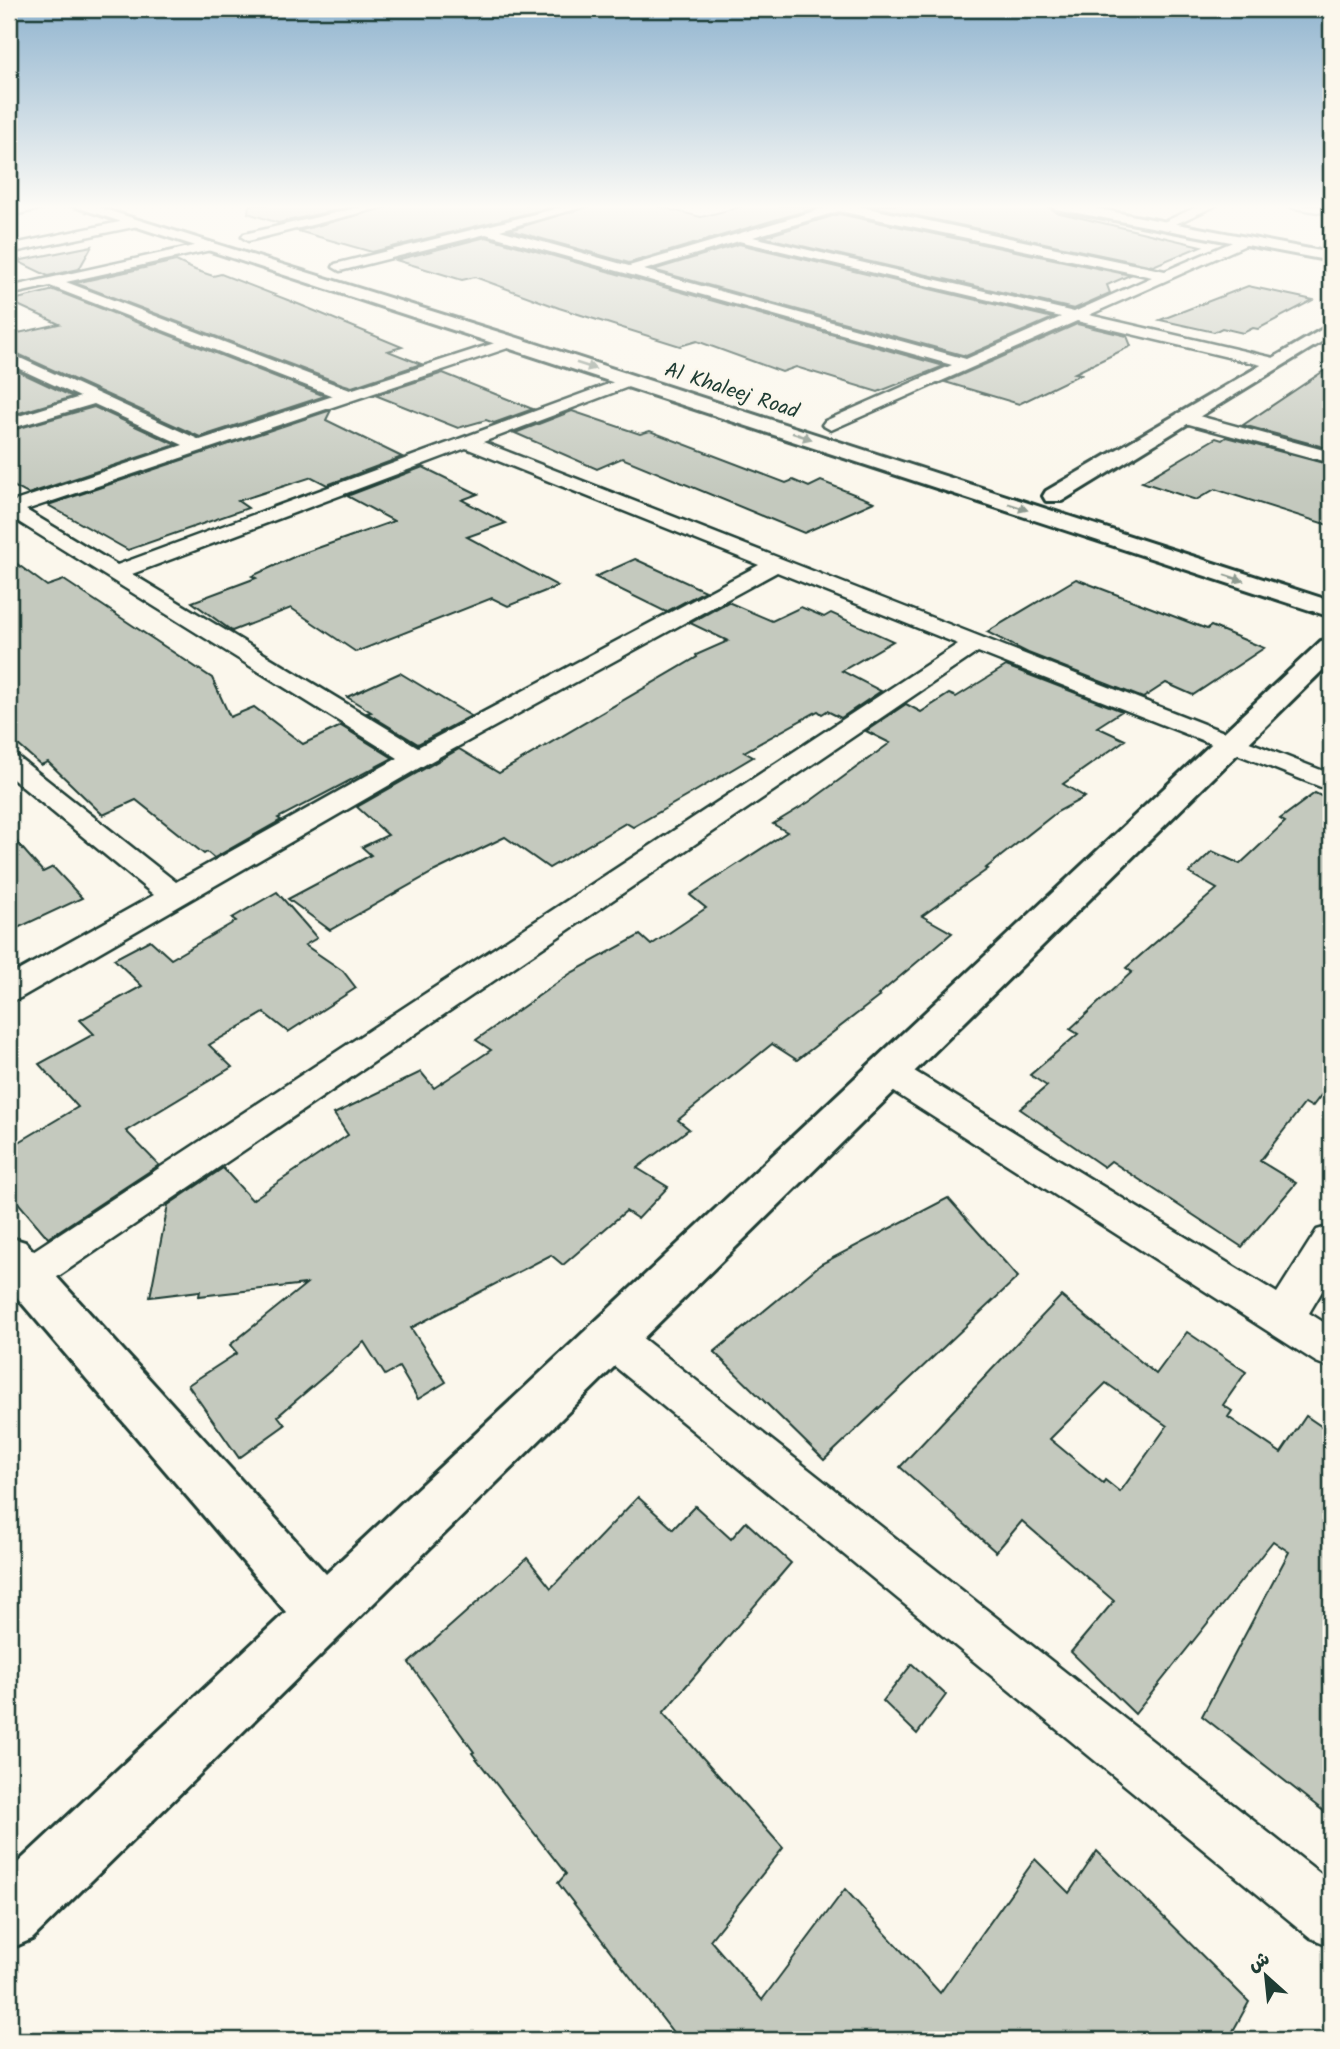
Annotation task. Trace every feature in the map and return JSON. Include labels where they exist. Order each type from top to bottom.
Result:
[{"type":"main road","name":"Al Khaleej Road","points":[[379,301],[1331,609]]},
{"type":"main road","name":"Al Khaleej Road","points":[[444,301],[706,385]]},
{"type":"main road","points":[[1080,504],[1047,494],[1184,417],[1331,329]]},
{"type":"main road","name":"Al Khaleej Road","points":[[808,418],[858,433]]},
{"type":"main road","points":[[9,1916],[1331,648]]},
{"type":"main road","points":[[18,1266],[324,1613]]},
{"type":"street","points":[[101,301],[349,396]]},
{"type":"street","points":[[739,301],[969,365]]},
{"type":"street","points":[[1005,301],[1274,363]]},
{"type":"street","points":[[831,425],[1111,301]]},
{"type":"street","points":[[10,509],[512,342]]},
{"type":"street","points":[[10,359],[199,446]]},
{"type":"street","points":[[116,573],[631,381]]},
{"type":"street","points":[[9,424],[96,398]]},
{"type":"street","points":[[1184,417],[1331,458]]},
{"type":"street","points":[[466,442],[1331,783]]},
{"type":"street","points":[[10,509],[417,758]]},
{"type":"street","points":[[9,990],[417,758],[775,565]]},
{"type":"street","points":[[18,1266],[974,644]]},
{"type":"street","points":[[9,763],[174,896]]},
{"type":"street","points":[[889,1072],[1331,1349]]},
{"type":"street","points":[[1283,1319],[1331,1242]]},
{"type":"street","points":[[611,1338],[1331,1918]]},
{"type":"building","points":[[9,301],[81,301],[325,396],[200,437],[9,350],[9,335],[59,324]]},
{"type":"building","points":[[122,301],[289,301],[402,347],[388,351],[421,364],[352,387]]},
{"type":"building","points":[[539,301],[712,301],[944,366],[878,392],[796,367],[782,372],[697,341],[680,346]]},
{"type":"building","points":[[764,301],[979,301],[1053,318],[966,356]]},
{"type":"building","points":[[1038,301],[1093,301],[1074,309]]},
{"type":"building","points":[[1210,301],[1312,301],[1258,329],[1253,328],[1243,333],[1222,328],[1214,332],[1160,320]]},
{"type":"building","points":[[1077,324],[1127,336],[1131,346],[1019,404],[945,382]]},
{"type":"building","points":[[1331,366],[1331,449],[1243,425]]},
{"type":"building","points":[[9,367],[73,397],[9,416]]},
{"type":"building","points":[[443,373],[533,409],[494,423],[486,420],[458,428],[375,395]]},
{"type":"building","points":[[94,407],[176,445],[28,494],[15,487],[9,480],[9,431]]},
{"type":"building","points":[[331,410],[326,420],[402,457],[327,485],[312,477],[238,501],[248,508],[128,550],[48,505]]},
{"type":"building","points":[[572,411],[640,434],[650,431],[786,483],[793,480],[809,487],[821,481],[874,502],[804,533],[622,458],[597,469],[515,433]]},
{"type":"building","points":[[1226,437],[1331,465],[1331,526],[1215,489],[1196,500],[1142,482],[1216,438],[1222,440]]},
{"type":"building","points":[[423,467],[478,494],[462,500],[506,523],[467,537],[558,586],[508,606],[492,598],[356,652],[291,608],[232,631],[192,602],[256,578],[252,576],[298,555],[394,521],[347,496]]},
{"type":"building","points":[[9,558],[47,586],[64,580],[212,678],[230,717],[254,707],[303,744],[341,726],[393,758],[278,818],[281,820],[214,858],[207,852],[204,854],[136,800],[103,815],[48,762],[41,765],[9,737]]},
{"type":"building","points":[[635,559],[705,591],[666,612],[595,577]]},
{"type":"building","points":[[1076,579],[1207,629],[1211,626],[1264,648],[1193,695],[1166,683],[1143,698],[1028,653],[987,632]]},
{"type":"building","points":[[728,602],[772,621],[801,607],[824,617],[831,613],[893,641],[842,671],[881,691],[841,718],[827,711],[822,714],[818,711],[744,752],[753,757],[694,792],[633,827],[626,823],[549,868],[505,837],[435,871],[330,930],[288,899],[371,855],[362,847],[388,835],[357,807],[459,749],[499,773],[697,657],[696,655],[728,641],[690,623]]},
{"type":"building","points":[[1006,666],[1122,711],[1097,727],[1125,740],[1063,784],[1085,797],[1057,812],[986,868],[988,869],[922,916],[952,933],[878,995],[880,996],[797,1060],[772,1044],[678,1120],[689,1129],[637,1168],[668,1187],[638,1219],[626,1211],[563,1265],[551,1255],[411,1328],[446,1382],[418,1399],[399,1367],[385,1375],[364,1342],[278,1416],[285,1425],[239,1458],[188,1385],[237,1353],[230,1345],[306,1284],[199,1296],[200,1291],[150,1297],[168,1205],[223,1168],[252,1200],[348,1135],[334,1114],[421,1072],[434,1088],[491,1050],[476,1040],[571,973],[640,935],[651,945],[706,908],[690,895],[787,832],[773,824],[809,802],[890,743],[866,731],[906,704],[921,712],[949,694],[956,697]]},
{"type":"building","points":[[400,673],[471,716],[418,744],[367,713],[371,712],[347,697]]},
{"type":"building","points":[[1315,793],[1331,801],[1331,1082],[1312,1107],[1305,1103],[1260,1161],[1296,1183],[1242,1247],[1111,1161],[1104,1167],[1020,1109],[1047,1086],[1030,1075],[1078,1034],[1070,1029],[1132,972],[1126,968],[1217,889],[1189,873],[1212,851],[1240,864],[1285,822],[1280,819]]},
{"type":"building","points":[[9,833],[43,872],[53,867],[82,898],[9,932]]},
{"type":"building","points":[[277,892],[317,938],[305,945],[343,971],[356,988],[288,1032],[264,1013],[209,1045],[232,1067],[126,1131],[159,1165],[48,1238],[9,1192],[9,1148],[78,1107],[39,1064],[94,1034],[80,1020],[142,986],[114,959],[150,940],[171,959],[236,921],[232,918]]},
{"type":"building","points":[[948,1198],[1018,1277],[824,1460],[714,1352],[821,1264]]},
{"type":"building","points":[[1061,1296],[1156,1374],[1187,1332],[1246,1372],[1223,1405],[1232,1411],[1228,1417],[1281,1453],[1306,1416],[1331,1433],[1331,1817],[1202,1716],[1289,1552],[1273,1541],[1135,1714],[1071,1652],[1114,1601],[1022,1521],[996,1552],[900,1467]],"holes":[[[1106,1383],[1167,1426],[1120,1492],[1105,1480],[1103,1483],[1050,1439]]]},
{"type":"building","points":[[638,1497],[673,1529],[695,1506],[731,1539],[746,1522],[791,1563],[663,1713],[783,1848],[710,1940],[762,2000],[845,1889],[940,1993],[1035,1859],[1069,1893],[1097,1851],[1249,2002],[1228,2040],[679,2040],[558,1883],[566,1874],[472,1753],[474,1752],[409,1663],[527,1558],[551,1588]]},
{"type":"building","points":[[912,1664],[946,1695],[917,1734],[883,1701]]}]
